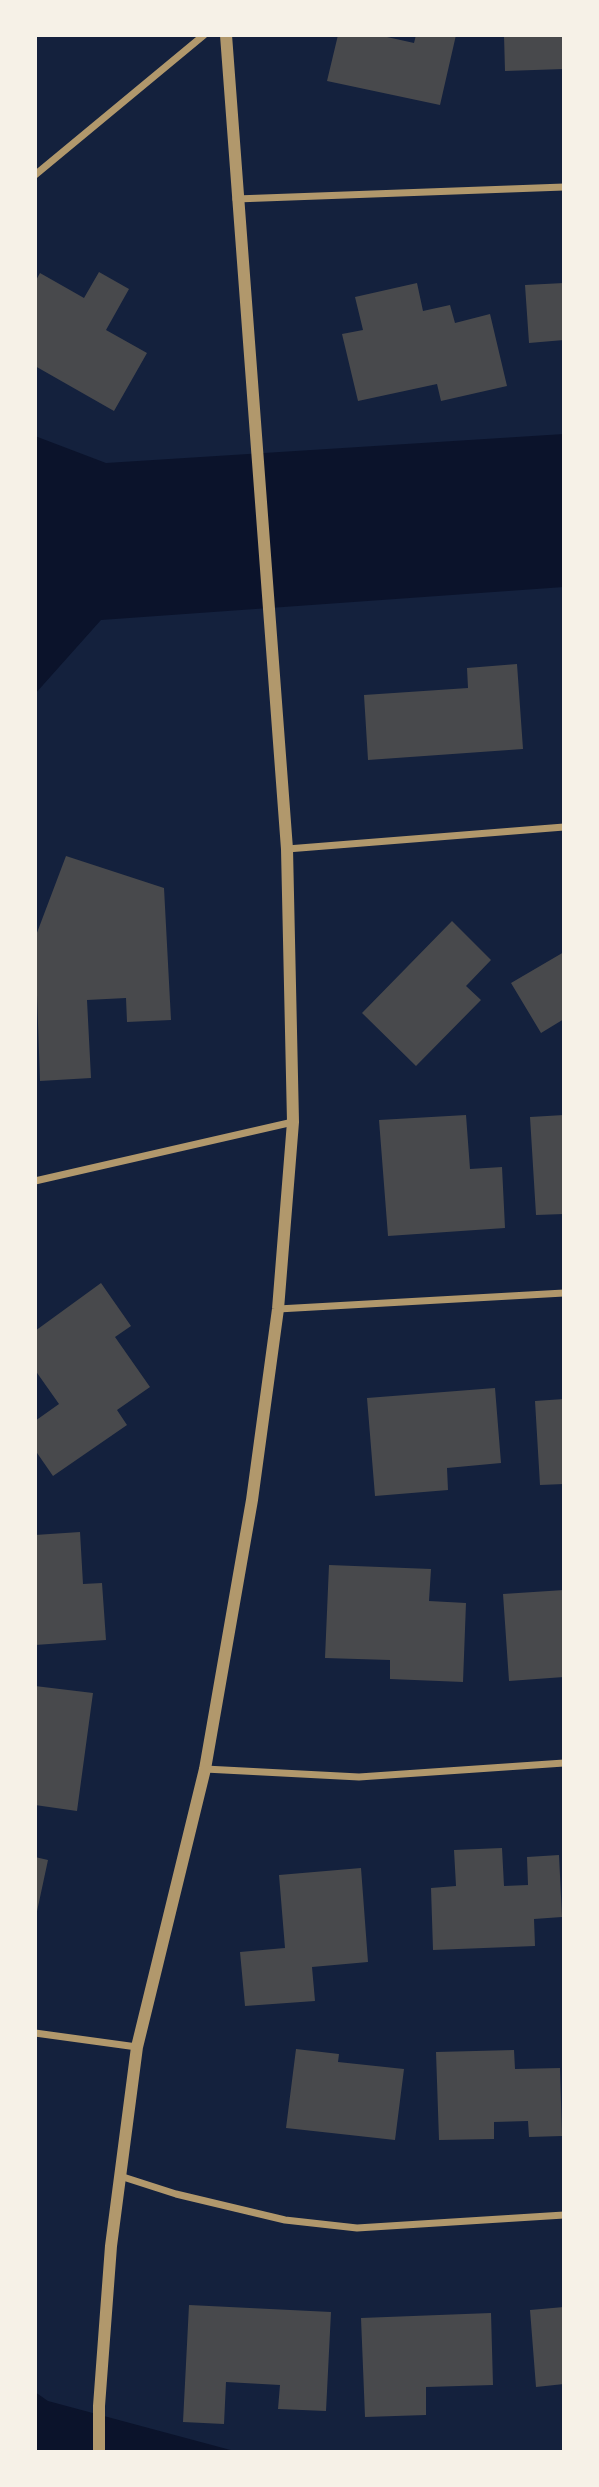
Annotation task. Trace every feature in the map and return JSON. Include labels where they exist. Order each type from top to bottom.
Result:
[{"type":"street","points":[[35,175],[204,35]]},
{"type":"street","points":[[99,2452],[99,2406],[111,2246],[137,2047],[205,1769],[252,1500],[278,1309],[293,1122],[287,849],[236,199],[226,35]]},
{"type":"street","points":[[236,199],[564,187]]},
{"type":"street","points":[[287,849],[564,827]]},
{"type":"street","points":[[35,1181],[293,1122]]},
{"type":"street","points":[[278,1309],[564,1293]]},
{"type":"street","points":[[205,1769],[359,1777],[564,1763]]},
{"type":"street","points":[[35,2033],[137,2047]]},
{"type":"street","points":[[120,2176],[176,2194],[285,2220],[357,2228],[564,2215]]},
{"type":"water","points":[[564,434],[564,587],[101,620],[35,694],[35,436],[106,463]]},
{"type":"water","points":[[35,2392],[48,2401],[238,2452],[35,2452]]},
{"type":"building","points":[[338,35],[388,35],[387,37],[414,43],[416,35],[456,35],[440,105],[327,81]]},
{"type":"building","points":[[504,35],[564,35],[564,69],[505,71]]},
{"type":"building","points":[[99,272],[129,289],[106,330],[147,353],[114,411],[35,366],[35,282],[40,273],[84,298]]},
{"type":"building","points":[[417,283],[423,311],[450,305],[455,323],[490,314],[507,386],[441,401],[437,384],[358,401],[342,334],[363,330],[355,297]]},
{"type":"building","points":[[564,283],[564,340],[529,343],[525,285]]},
{"type":"building","points":[[517,664],[523,749],[368,760],[364,695],[468,688],[467,668]]},
{"type":"building","points":[[66,856],[164,888],[171,1020],[127,1022],[126,998],[87,1000],[91,1078],[40,1081],[35,938]]},
{"type":"building","points":[[452,921],[491,960],[466,986],[481,1000],[416,1066],[362,1013]]},
{"type":"building","points":[[564,952],[564,1019],[541,1033],[511,983]]},
{"type":"building","points":[[466,1115],[470,1169],[502,1167],[505,1228],[388,1236],[379,1120]]},
{"type":"building","points":[[564,1115],[564,1214],[536,1215],[530,1117]]},
{"type":"building","points":[[101,1283],[131,1326],[115,1337],[150,1387],[117,1410],[127,1425],[53,1476],[35,1450],[35,1421],[59,1404],[35,1370],[35,1331]]},
{"type":"building","points":[[495,1388],[501,1463],[447,1468],[448,1490],[375,1496],[367,1398]]},
{"type":"building","points":[[564,1399],[564,1484],[540,1485],[535,1401]]},
{"type":"building","points":[[80,1532],[83,1584],[102,1583],[106,1640],[35,1645],[35,1535]]},
{"type":"building","points":[[329,1565],[431,1569],[429,1601],[466,1603],[463,1682],[390,1679],[390,1660],[325,1658]]},
{"type":"building","points":[[564,1590],[564,1677],[509,1681],[503,1594]]},
{"type":"building","points":[[35,1686],[93,1693],[77,1811],[35,1805]]},
{"type":"building","points":[[502,1848],[504,1886],[528,1885],[527,1857],[559,1855],[562,1917],[534,1919],[535,1946],[433,1950],[431,1888],[456,1886],[454,1850]]},
{"type":"building","points":[[35,1857],[48,1860],[36,1916],[35,1916]]},
{"type":"building","points":[[361,1868],[368,1962],[312,1967],[315,2001],[245,2006],[240,1952],[285,1948],[279,1875]]},
{"type":"building","points":[[296,2049],[339,2054],[338,2062],[404,2069],[395,2140],[286,2128]]},
{"type":"building","points":[[514,2050],[515,2069],[560,2068],[562,2136],[529,2137],[528,2121],[494,2122],[494,2139],[439,2140],[436,2052]]},
{"type":"building","points":[[189,2305],[331,2312],[326,2411],[278,2409],[280,2385],[226,2382],[224,2424],[183,2422]]},
{"type":"building","points":[[564,2307],[564,2384],[536,2387],[530,2310]]},
{"type":"building","points":[[491,2313],[493,2385],[426,2387],[426,2415],[365,2417],[361,2318]]}]
